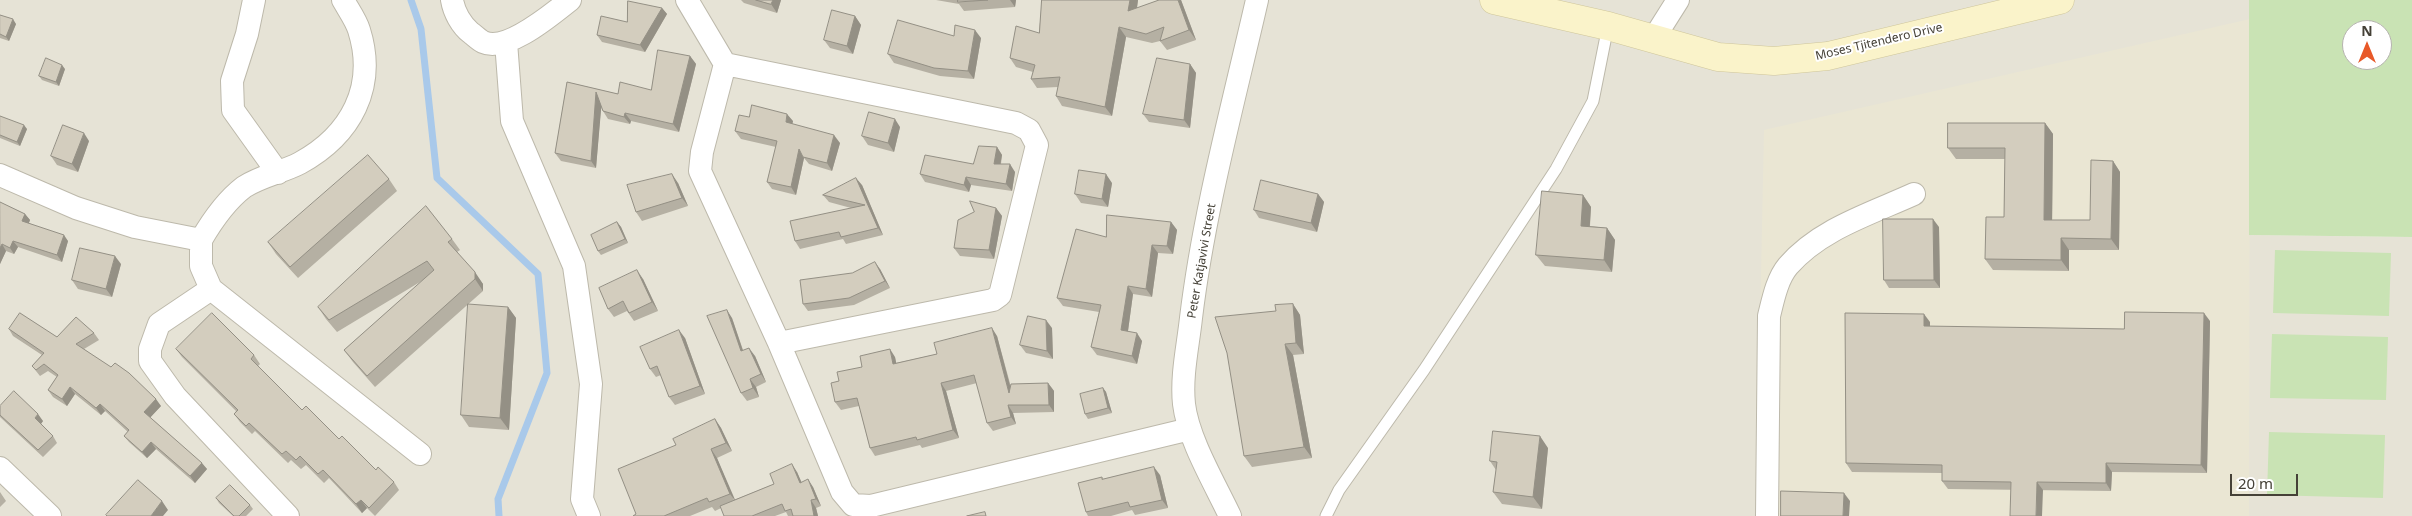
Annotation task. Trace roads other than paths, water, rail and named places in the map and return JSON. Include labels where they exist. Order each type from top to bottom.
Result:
[{"type":"street","points":[[254,0],[247,34],[232,81],[234,110],[278,173]]},
{"type":"street","points":[[343,0],[359,28],[366,61],[359,104],[339,136],[301,163],[245,187],[213,220],[201,240],[201,266],[211,289],[420,454]]},
{"type":"street","points":[[452,0],[454,10],[467,29],[484,43],[506,42],[537,26],[570,0]]},
{"type":"street","points":[[687,0],[725,64],[702,152],[700,171],[779,343],[842,492],[855,510],[1190,430]]},
{"type":"street","name":"Peter Katjavivi Street","points":[[1230,516],[1190,430],[1184,406],[1183,384],[1195,289],[1218,173],[1257,0]]},
{"type":"street","name":"Moses Tjitendero Drive","points":[[1494,0],[1608,26],[1718,57],[1774,61],[1828,56],[2060,0]]},
{"type":"street","points":[[1654,38],[1678,0]]},
{"type":"street","points":[[506,42],[512,122],[574,266],[591,384],[582,499],[589,516]]},
{"type":"street","points":[[725,64],[1016,123],[1029,130],[1037,145],[1000,295],[993,300],[779,343]]},
{"type":"street","points":[[0,176],[76,208],[135,227],[201,240]]},
{"type":"street","points":[[1767,516],[1769,316],[1774,296],[1788,267],[1824,235],[1914,194]]},
{"type":"street","points":[[211,289],[159,324],[150,349],[150,361],[175,396],[288,516]]},
{"type":"street","points":[[0,468],[50,516]]},
{"type":"lane","points":[[1326,516],[1339,490],[1424,370],[1556,169],[1593,101],[1608,26]]},
{"type":"waterway","points":[[411,0],[421,29],[437,178],[538,274],[547,373],[498,499],[499,516]]}]
